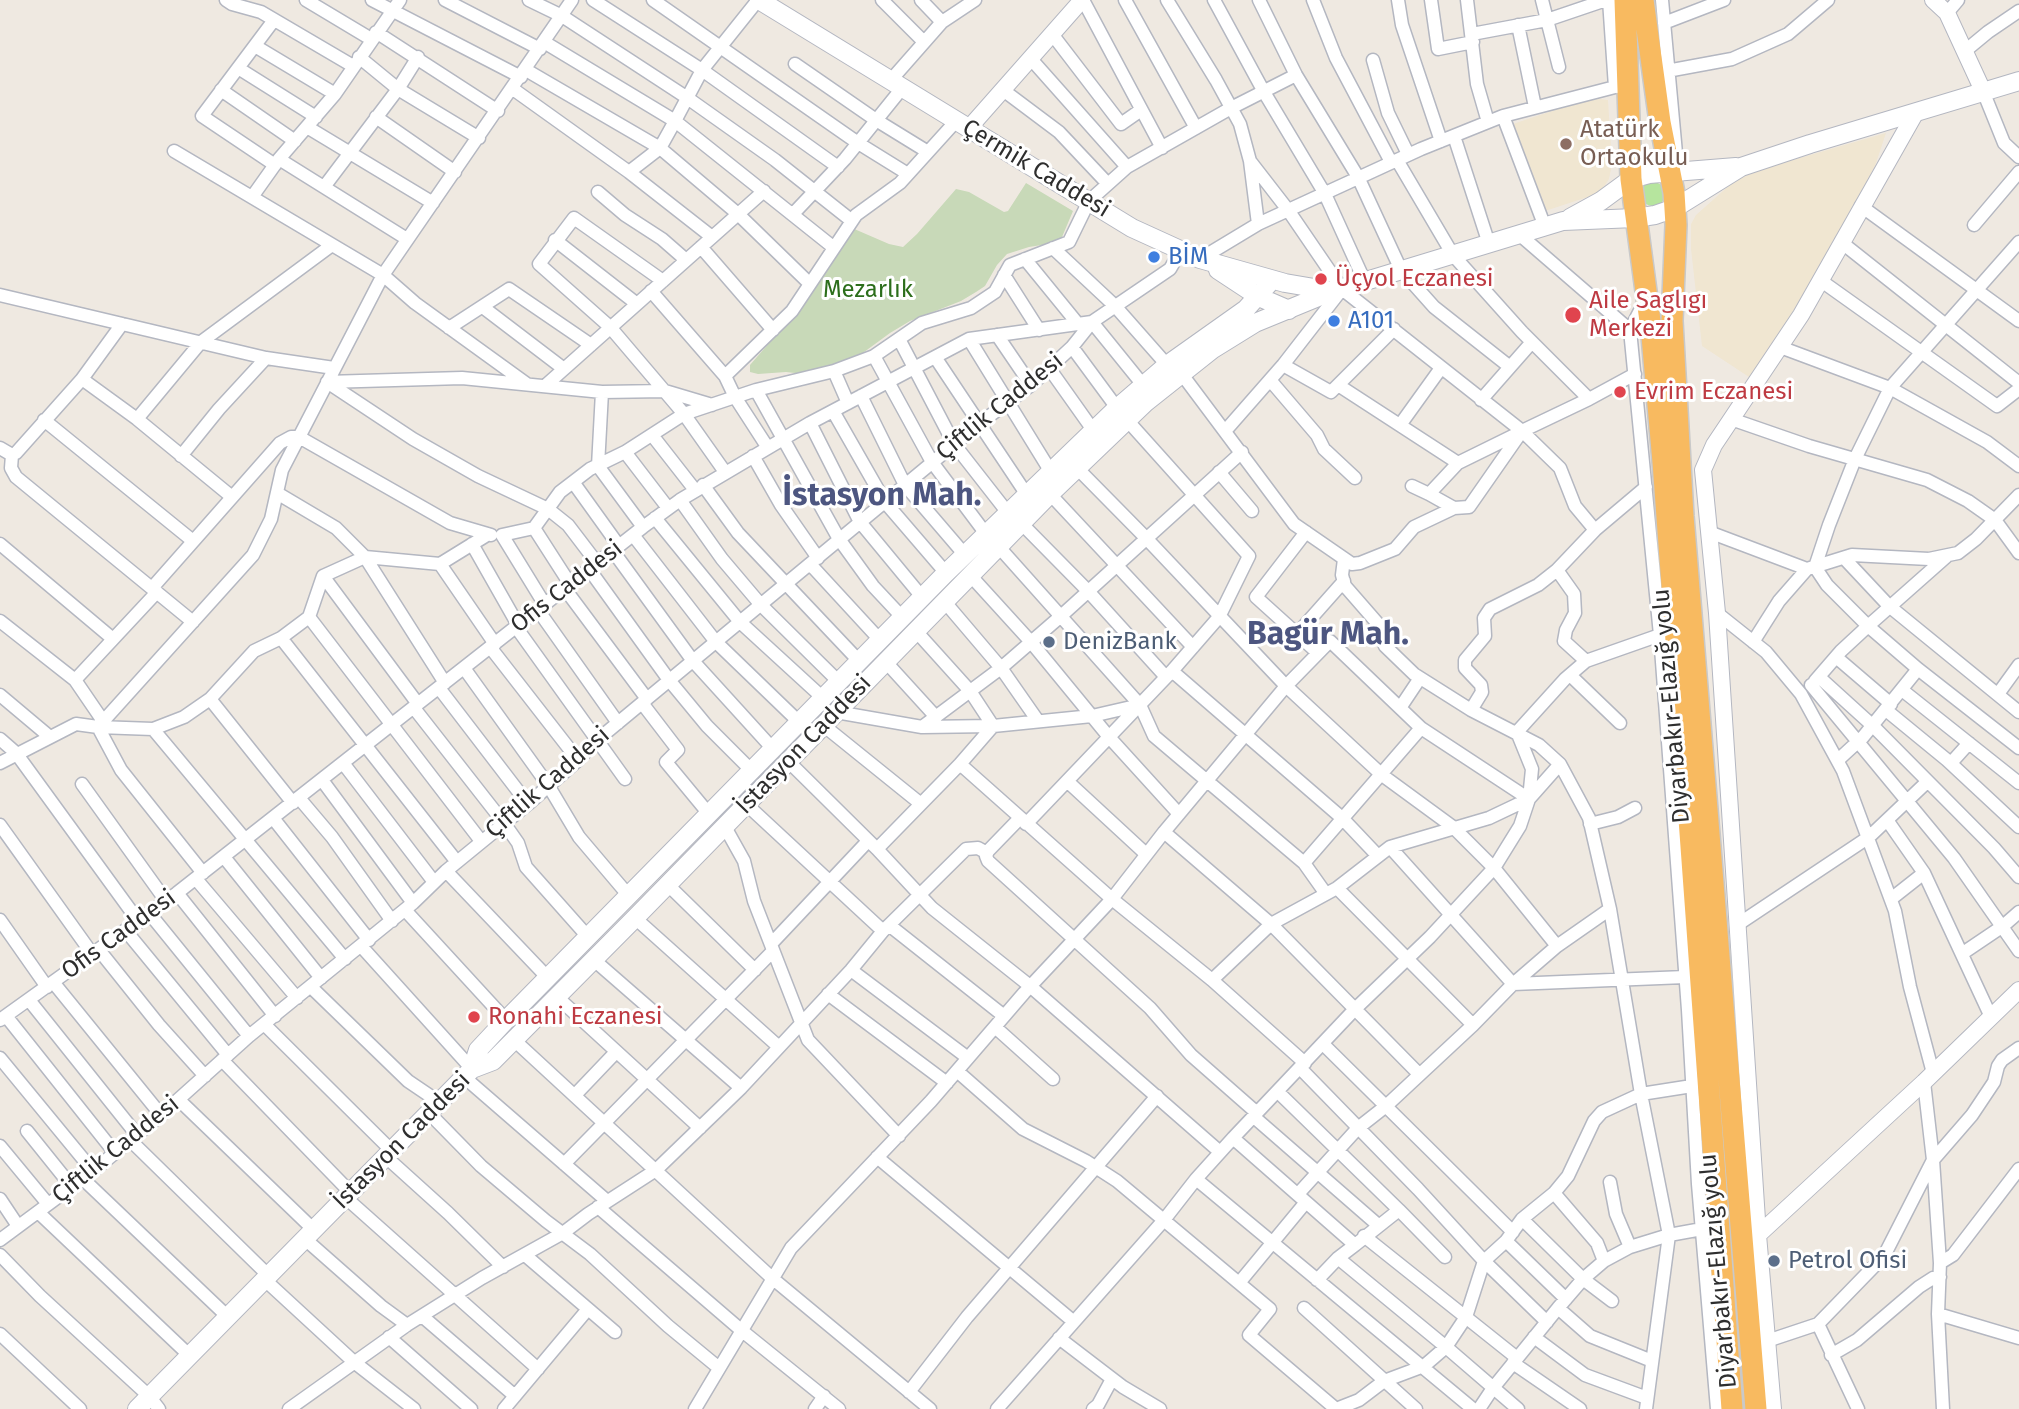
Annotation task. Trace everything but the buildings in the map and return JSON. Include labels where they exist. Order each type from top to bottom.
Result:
[{"type":"highway","name":"Diyarbakır-Elazığ yolu","points":[[1625,0],[1622,87],[1657,174],[1655,214],[1672,321],[1682,503],[1750,1238],[1756,1409]]},
{"type":"highway","name":"Diyarbakır-Elazığ yolu","points":[[1643,0],[1657,174],[1647,297],[1665,489],[1732,1409]]},
{"type":"main road","name":"Çermik Caddesi","points":[[759,0],[1132,228],[1200,259],[1272,280],[1337,290]]},
{"type":"main road","points":[[1563,221],[1655,214],[1741,167],[2019,80]]},
{"type":"main road","points":[[1563,221],[1657,174],[1741,167]]},
{"type":"main road","name":"İstasyon Caddesi","points":[[148,1405],[189,1355],[468,1073],[493,1061],[725,827],[970,575],[992,540],[1014,518],[1050,494],[1077,468],[1122,414],[1174,369],[1264,319],[1337,290],[1563,221]]},
{"type":"main road","points":[[1200,259],[1259,297],[1289,310]]},
{"type":"main road","points":[[1014,518],[1027,495],[1093,430],[1122,414],[1143,385],[1174,369],[1259,297],[1272,280]]},
{"type":"main road","points":[[468,1073],[478,1050],[506,1020],[751,770],[946,573],[965,555],[992,540]]},
{"type":"street","points":[[226,0],[261,12],[356,62],[479,138]]},
{"type":"street","points":[[306,0],[418,57],[498,111]]},
{"type":"street","points":[[372,0],[396,5],[660,148],[738,214],[809,283]]},
{"type":"street","points":[[446,0],[542,46],[675,121],[833,247]]},
{"type":"street","points":[[529,0],[562,16],[686,97],[775,160],[852,221]]},
{"type":"street","points":[[100,724],[253,555],[271,519],[282,470],[383,275],[572,0]]},
{"type":"street","points":[[593,0],[702,70],[838,167]]},
{"type":"street","points":[[653,0],[858,144],[908,174]]},
{"type":"street","points":[[629,172],[660,148],[702,70],[759,0]]},
{"type":"street","points":[[882,0],[924,42]]},
{"type":"street","points":[[921,0],[942,22]]},
{"type":"street","points":[[725,376],[792,311],[856,215],[900,183],[928,152],[1003,90],[1082,0],[1162,148]]},
{"type":"street","points":[[1125,0],[1196,128]]},
{"type":"street","points":[[1167,0],[1240,124],[1250,161],[1258,224]]},
{"type":"street","points":[[1214,0],[1264,92],[1325,194],[1365,282]]},
{"type":"street","points":[[1259,0],[1296,75],[1358,177],[1401,270],[1434,307],[1510,367]]},
{"type":"street","points":[[1313,0],[1336,58],[1399,159],[1454,256],[1532,342],[1589,399]]},
{"type":"street","points":[[1398,0],[1405,38],[1441,141]]},
{"type":"street","points":[[1200,259],[1258,224],[1441,141],[1503,116],[1622,87],[1607,0],[1547,20],[1518,25],[1438,49],[1431,0]]},
{"type":"street","points":[[1466,0],[1476,83],[1488,122]]},
{"type":"street","points":[[1542,0],[1559,67]]},
{"type":"street","points":[[1657,174],[1674,117],[1667,71],[1662,0]]},
{"type":"street","points":[[1664,23],[1724,0]]},
{"type":"street","points":[[1667,71],[1731,59],[1788,34],[1828,0]]},
{"type":"street","points":[[1933,0],[1947,13],[2004,143],[2019,158]]},
{"type":"street","points":[[1947,13],[1958,0]]},
{"type":"street","points":[[793,214],[858,144],[924,42],[942,22],[972,1]]},
{"type":"street","points":[[252,197],[277,162],[335,94],[396,5]]},
{"type":"street","points":[[1965,51],[2019,11]]},
{"type":"street","points":[[274,20],[202,116],[407,239]]},
{"type":"street","points":[[1518,25],[1535,107]]},
{"type":"street","points":[[1052,34],[1121,124],[1142,110]]},
{"type":"street","points":[[255,46],[335,94]]},
{"type":"street","points":[[324,187],[398,89],[418,57]]},
{"type":"street","points":[[1031,59],[1127,167]]},
{"type":"street","points":[[1373,60],[1399,159]]},
{"type":"street","points":[[794,64],[928,152]]},
{"type":"street","points":[[238,68],[348,153],[433,203]]},
{"type":"street","points":[[75,680],[283,440],[299,437],[450,523],[502,536],[534,528],[560,492],[573,482],[684,414],[755,390],[834,371],[874,356],[922,323],[971,308],[995,292],[1010,265],[1069,242],[1088,201],[1127,167],[1296,75]]},
{"type":"street","points":[[513,89],[629,172],[712,237]]},
{"type":"street","points":[[221,90],[295,141]]},
{"type":"street","points":[[1003,90],[1059,132],[1108,184]]},
{"type":"street","points":[[1773,1409],[1767,1340],[1750,1238],[1737,925],[1717,613],[1703,470],[1714,445],[1801,315],[1916,112]]},
{"type":"street","points":[[1503,116],[1545,226]]},
{"type":"street","points":[[376,117],[455,172]]},
{"type":"street","points":[[1454,136],[1489,244]]},
{"type":"street","points":[[174,151],[383,275],[415,303],[527,384]]},
{"type":"street","points":[[1250,161],[1288,210],[1337,290],[1394,329],[1522,431],[1560,468],[1575,506],[1595,530]]},
{"type":"street","points":[[1974,225],[2019,172]]},
{"type":"street","points":[[546,385],[764,191]]},
{"type":"street","points":[[598,192],[686,260]]},
{"type":"street","points":[[1861,206],[2019,321]]},
{"type":"street","points":[[663,281],[574,218],[539,264],[610,327],[684,414],[725,472]]},
{"type":"street","points":[[1520,235],[1630,330]]},
{"type":"street","points":[[555,240],[637,304]]},
{"type":"street","points":[[1841,242],[2019,383]]},
{"type":"street","points":[[1753,642],[1779,601],[1811,568],[1855,459],[1890,388],[2019,242]]},
{"type":"street","points":[[136,419],[201,342],[332,244]]},
{"type":"street","points":[[701,247],[773,330]]},
{"type":"street","points":[[1052,248],[1115,306],[1174,369],[1226,430],[1294,524],[1352,564],[1395,549],[1414,527],[1454,508],[1469,507],[1522,431]]},
{"type":"street","name":"Ofis Caddesi","points":[[3,1018],[200,876],[680,500],[810,423],[969,339],[1092,322],[1170,269],[1181,250]]},
{"type":"street","points":[[1024,259],[1078,324]]},
{"type":"street","points":[[1004,275],[1039,330]]},
{"type":"street","points":[[1820,280],[1997,406],[2019,389]]},
{"type":"street","points":[[449,328],[484,308],[509,289],[591,345]]},
{"type":"street","points":[[1226,430],[1283,366],[1337,290]]},
{"type":"street","points":[[651,291],[725,376],[735,397],[768,448]]},
{"type":"street","points":[[0,295],[266,358],[334,368]]},
{"type":"street","points":[[1647,297],[1630,330],[1660,635],[1717,1409]]},
{"type":"street","points":[[484,308],[564,369]]},
{"type":"street","points":[[1092,322],[1143,385]]},
{"type":"street","name":"Çiftlik Caddesi","points":[[0,1239],[83,1179],[161,1115],[249,1036],[392,921],[452,866],[578,760],[596,741],[932,462],[1031,385],[1072,347],[1092,322]]},
{"type":"street","points":[[122,324],[82,379],[16,453],[6,451],[16,477],[193,622]]},
{"type":"street","points":[[1283,366],[1331,392],[1394,329]]},
{"type":"street","points":[[997,335],[1031,385]]},
{"type":"street","points":[[899,339],[954,444],[1014,518],[1169,674],[1342,818],[1378,856]]},
{"type":"street","points":[[969,339],[1051,472]]},
{"type":"street","points":[[1481,400],[1532,342]]},
{"type":"street","points":[[987,853],[1067,781],[1193,647],[1219,617],[1249,556],[1122,414],[1072,347]]},
{"type":"street","points":[[1780,347],[1890,388],[1987,442],[2019,466]]},
{"type":"street","points":[[874,356],[932,462],[992,540],[1140,705],[1154,736],[1304,863],[1331,891],[1408,959],[1473,1025]]},
{"type":"street","points":[[935,357],[1027,495]]},
{"type":"street","points":[[181,456],[266,358]]},
{"type":"street","points":[[1400,425],[1441,368]]},
{"type":"street","points":[[1049,369],[1093,430]]},
{"type":"street","points":[[834,371],[848,403]]},
{"type":"street","points":[[1429,494],[1458,463],[1635,374]]},
{"type":"street","points":[[327,382],[462,377],[602,392],[665,391],[712,405]]},
{"type":"street","points":[[82,379],[232,497]]},
{"type":"street","points":[[1270,380],[1318,435],[1324,449],[1355,478]]},
{"type":"street","points":[[327,382],[413,439],[478,476],[548,509],[568,525],[669,680],[707,726],[751,770]]},
{"type":"street","points":[[1338,385],[1458,463]]},
{"type":"street","points":[[755,390],[839,540],[873,586],[902,617]]},
{"type":"street","points":[[602,392],[598,466],[638,531],[716,642],[799,722]]},
{"type":"street","points":[[861,396],[905,485],[965,555]]},
{"type":"street","points":[[832,411],[885,502],[946,573]]},
{"type":"street","points":[[1731,419],[1927,480],[1968,501],[1996,520],[2019,553]]},
{"type":"street","points":[[44,420],[193,541]]},
{"type":"street","points":[[810,423],[860,522],[922,597]]},
{"type":"street","points":[[652,435],[738,533],[859,661]]},
{"type":"street","points":[[625,452],[668,508]]},
{"type":"street","points":[[922,727],[1001,668],[1061,617],[1242,452]]},
{"type":"street","points":[[753,456],[814,561],[880,640]]},
{"type":"street","points":[[1077,468],[1286,686],[1382,775],[1452,827],[1494,868],[1557,946]]},
{"type":"street","points":[[1219,471],[1252,511]]},
{"type":"street","points":[[573,482],[693,661],[773,749]]},
{"type":"street","points":[[1412,486],[1454,508]]},
{"type":"street","points":[[1471,710],[1482,692],[1481,685],[1465,668],[1465,660],[1485,636],[1484,618],[1490,609],[1538,585],[1557,570],[1595,530],[1646,487]]},
{"type":"street","points":[[277,493],[336,528],[365,557],[442,686],[528,804]]},
{"type":"street","points":[[1050,494],[1193,647]]},
{"type":"street","points":[[1811,568],[1852,555],[1929,559],[1947,557],[1958,553],[1976,540],[2019,495]]},
{"type":"street","points":[[680,500],[722,559],[761,605],[839,682]]},
{"type":"street","points":[[655,518],[740,622],[823,698]]},
{"type":"street","points":[[534,528],[568,587],[678,750],[666,762],[709,814]]},
{"type":"street","points":[[1306,532],[1256,597],[1318,653]]},
{"type":"street","points":[[1709,532],[1811,568],[1868,626],[2019,748]]},
{"type":"street","points":[[0,763],[76,724],[153,729],[184,717],[210,699],[254,651],[281,638],[309,617],[323,576],[365,557],[440,564],[486,534]]},
{"type":"street","points":[[502,536],[541,607],[618,723]]},
{"type":"street","points":[[0,544],[113,639]]},
{"type":"street","points":[[472,544],[517,626],[625,779]]},
{"type":"street","points":[[1801,694],[1889,606],[1947,557]]},
{"type":"street","points":[[1844,558],[1889,606],[2019,712]]},
{"type":"street","points":[[1344,559],[1345,586],[1379,625],[1385,646],[1420,678],[1471,710],[1539,745],[1560,764],[1590,824],[1610,909],[1641,1094],[1669,1235],[1646,1404],[1585,1375],[1534,1337]]},
{"type":"street","points":[[440,564],[493,645],[578,760]]},
{"type":"street","points":[[1557,570],[1574,594],[1576,613],[1566,630],[1564,641],[1586,661]]},
{"type":"street","points":[[970,575],[1179,814]]},
{"type":"street","points":[[323,576],[518,843],[526,867],[589,938]]},
{"type":"street","points":[[1297,634],[1344,581]]},
{"type":"street","points":[[944,601],[1001,668],[1038,721]]},
{"type":"street","points":[[1717,613],[1766,652],[1801,694],[1838,760],[1891,899],[1928,1077],[1940,1263],[1938,1314],[1943,1409]]},
{"type":"street","points":[[309,617],[481,841]]},
{"type":"street","points":[[0,621],[75,680],[121,769],[200,876],[297,998]]},
{"type":"street","points":[[915,631],[970,691],[993,726]]},
{"type":"street","points":[[1517,732],[1564,679],[1586,661],[1660,635]]},
{"type":"street","points":[[281,638],[366,744],[452,866],[548,978]]},
{"type":"street","points":[[695,1409],[791,1248],[899,1136],[1030,986],[1112,899],[1146,854],[1286,686],[1330,641],[1421,728],[1529,799]]},
{"type":"street","points":[[1836,657],[2019,827]]},
{"type":"street","points":[[885,661],[936,717]]},
{"type":"street","points":[[464,668],[548,785],[579,837],[629,896]]},
{"type":"street","points":[[1838,760],[1873,726],[1918,669]]},
{"type":"street","points":[[1998,694],[2018,670]]},
{"type":"street","points":[[1570,675],[1620,723]]},
{"type":"street","points":[[1400,708],[1420,678]]},
{"type":"street","points":[[1815,681],[1873,726],[1994,848],[2019,877]]},
{"type":"street","points":[[1815,681],[1859,741],[1954,858],[2019,951]]},
{"type":"street","points":[[1902,690],[2019,783]]},
{"type":"street","points":[[0,695],[50,737]]},
{"type":"street","points":[[210,699],[296,800],[332,837],[392,921]]},
{"type":"street","points":[[830,718],[922,727],[993,726],[1091,716],[1140,705]]},
{"type":"street","points":[[830,718],[921,804]]},
{"type":"street","points":[[564,1164],[755,970],[830,883],[921,804],[993,726]]},
{"type":"street","points":[[1304,863],[1421,728]]},
{"type":"street","points":[[153,729],[345,959]]},
{"type":"street","points":[[997,1409],[1164,1220],[1220,1152],[1354,1009],[1408,959],[1494,868],[1520,825],[1529,799],[1532,769],[1517,732]]},
{"type":"street","points":[[0,739],[16,753],[144,918],[249,1036]]},
{"type":"street","points":[[1951,764],[1969,743]]},
{"type":"street","points":[[788,761],[920,896],[1030,986],[1220,1152]]},
{"type":"street","points":[[343,763],[434,882]]},
{"type":"street","points":[[960,764],[1112,899],[1212,981],[1303,1065],[1358,1128],[1484,1261],[1547,1322]]},
{"type":"street","points":[[1212,981],[1271,925],[1331,891],[1390,847],[1489,818],[1529,799],[1560,764]]},
{"type":"street","points":[[322,779],[409,906],[506,1020]]},
{"type":"street","points":[[1067,781],[1146,854]]},
{"type":"street","points":[[1737,925],[1869,837],[1927,782]]},
{"type":"street","points":[[82,784],[166,901]]},
{"type":"street","points":[[746,804],[830,883],[1004,1016]]},
{"type":"street","points":[[1590,824],[1618,817],[1635,808]]},
{"type":"street","points":[[273,818],[365,943],[468,1073],[603,1204],[741,1330],[839,1409]]},
{"type":"street","points":[[1887,820],[1924,873],[1991,1017]]},
{"type":"street","points":[[0,825],[96,953],[205,1076]]},
{"type":"street","points":[[725,827],[744,861],[754,901],[808,1040],[899,1136]]},
{"type":"street","points":[[1164,832],[1271,925],[1419,1074]]},
{"type":"street","points":[[1390,847],[1513,984]]},
{"type":"street","points":[[289,1409],[407,1325],[563,1233],[656,1170],[741,1087],[851,970],[886,928],[966,849],[978,848],[987,853]]},
{"type":"street","points":[[987,853],[988,861],[1150,1008],[1191,1055],[1378,1225]]},
{"type":"street","points":[[224,857],[316,983],[434,1108],[481,1166],[622,1282],[668,1326],[719,1368]]},
{"type":"street","points":[[1891,899],[1924,873]]},
{"type":"street","points":[[668,885],[755,970]]},
{"type":"street","points":[[177,893],[275,1016]]},
{"type":"street","points":[[1238,1283],[1274,1243],[1318,1171],[1358,1128],[1386,1107],[1513,984],[1557,946],[1610,909]]},
{"type":"street","points":[[1963,953],[2019,912]]},
{"type":"street","points":[[635,918],[779,1047]]},
{"type":"street","points":[[0,920],[50,985],[161,1115]]},
{"type":"street","points":[[127,931],[225,1057],[348,1195],[454,1296],[538,1369]]},
{"type":"street","points":[[594,960],[741,1087]]},
{"type":"street","points":[[851,970],[968,1058]]},
{"type":"street","points":[[1513,984],[1685,976]]},
{"type":"street","points":[[1719,1244],[1750,1238],[1928,1077],[2019,990]]},
{"type":"street","points":[[828,994],[947,1083]]},
{"type":"street","points":[[556,997],[700,1128]]},
{"type":"street","points":[[29,1000],[133,1138],[267,1278],[354,1362],[414,1409]]},
{"type":"street","points":[[3,1018],[115,1153]]},
{"type":"street","points":[[264,1024],[503,1267]]},
{"type":"street","points":[[995,1027],[1053,1079]]},
{"type":"street","points":[[513,1039],[772,1278],[930,1409]]},
{"type":"street","points":[[1323,1044],[1509,1236],[1590,1336],[1652,1361]]},
{"type":"street","points":[[1767,1340],[1818,1324],[1884,1255],[1933,1160],[1972,1115],[1994,1082],[2002,1060],[2019,1048]]},
{"type":"street","points":[[575,1095],[616,1052]]},
{"type":"street","points":[[0,1058],[83,1179]]},
{"type":"street","points":[[957,1071],[1023,1129],[1117,1181],[1270,1309],[1249,1335],[1336,1409],[1359,1400],[1384,1381],[1424,1366],[1446,1347],[1466,1317],[1484,1261],[1522,1219],[1554,1193],[1569,1176],[1594,1122],[1602,1112],[1641,1094],[1692,1086]]},
{"type":"street","points":[[1278,1092],[1445,1257]]},
{"type":"street","points":[[909,1392],[967,1317],[1157,1096]]},
{"type":"street","points":[[179,1100],[381,1306],[407,1325]]},
{"type":"street","points":[[27,1131],[83,1179],[228,1317]]},
{"type":"street","points":[[1233,1138],[1302,1198],[1466,1317],[1515,1360],[1580,1409]]},
{"type":"street","points":[[0,1146],[43,1208],[189,1355]]},
{"type":"street","points":[[877,1157],[1074,1322]]},
{"type":"street","points":[[1940,1263],[1953,1255],[2019,1169]]},
{"type":"street","points":[[1196,1179],[1473,1409]]},
{"type":"street","points":[[1609,1182],[1616,1213],[1630,1247]]},
{"type":"street","points":[[1554,1193],[1597,1243],[1604,1261]]},
{"type":"street","points":[[0,1199],[18,1226]]},
{"type":"street","points":[[1317,1280],[1338,1258],[1399,1210]]},
{"type":"street","points":[[1522,1219],[1583,1279],[1612,1301]]},
{"type":"street","points":[[1479,1409],[1534,1337],[1583,1279],[1604,1261],[1630,1247],[1702,1228]]},
{"type":"street","points":[[0,1255],[148,1405]]},
{"type":"street","points":[[525,1255],[615,1332]]},
{"type":"street","points":[[1338,1258],[1518,1409]]},
{"type":"street","points":[[1831,1355],[1857,1340],[1919,1287],[1940,1277]]},
{"type":"street","points":[[1304,1308],[1416,1409]]},
{"type":"street","points":[[422,1316],[511,1404],[588,1309]]},
{"type":"street","points":[[1938,1314],[2019,1338]]},
{"type":"street","points":[[1818,1324],[1858,1409]]},
{"type":"street","points":[[0,1334],[80,1409]]},
{"type":"street","points":[[389,1337],[471,1409]]},
{"type":"street","points":[[1059,1338],[1112,1379],[1160,1409]]},
{"type":"street","points":[[1093,1409],[1112,1379]]},
{"type":"street","points":[[815,1409],[824,1396]]},
{"type":"street","points":[[1359,1400],[1369,1409]]},
{"type":"shaded area","name":"Atatürk Ortaokulu","points":[[1608,100],[1612,164],[1609,179],[1600,193],[1545,211],[1513,124],[1582,101]]},
{"type":"shaded area","points":[[1886,133],[1875,166],[1832,246],[1785,328],[1749,377],[1702,346],[1691,249],[1691,224],[1696,215],[1741,175]]},
{"type":"green space","points":[[1653,182],[1661,186],[1665,194],[1661,202],[1653,206],[1645,202],[1641,194],[1645,186]]},
{"type":"green space","name":"Mezarlık","points":[[1026,183],[1073,211],[1062,237],[1054,243],[1007,254],[985,286],[961,301],[910,321],[860,355],[804,374],[750,372],[750,365],[797,311],[852,228],[903,247],[956,189],[969,192],[1004,212],[1008,211]]},
{"type":"place","name":"Atatürk Ortaokulu","points":[[1566,144]]},
{"type":"place","name":"BİM","points":[[1154,257]]},
{"type":"place","name":"Üçyol Eczanesi","points":[[1321,279]]},
{"type":"place","name":"Aile Saglıgı Merkezi","points":[[1573,315]]},
{"type":"place","name":"A101","points":[[1334,321]]},
{"type":"place","name":"Evrim Eczanesi","points":[[1620,392]]},
{"type":"place","name":"DenizBank","points":[[1049,642]]},
{"type":"place","name":"Ronahi Eczanesi","points":[[474,1017]]},
{"type":"place","name":"Petrol Ofisi","points":[[1774,1261]]},
{"type":"district","name":"İstasyon Mah.","points":[[882,496]]},
{"type":"district","name":"Bagür Mah.","points":[[1328,635]]}]
